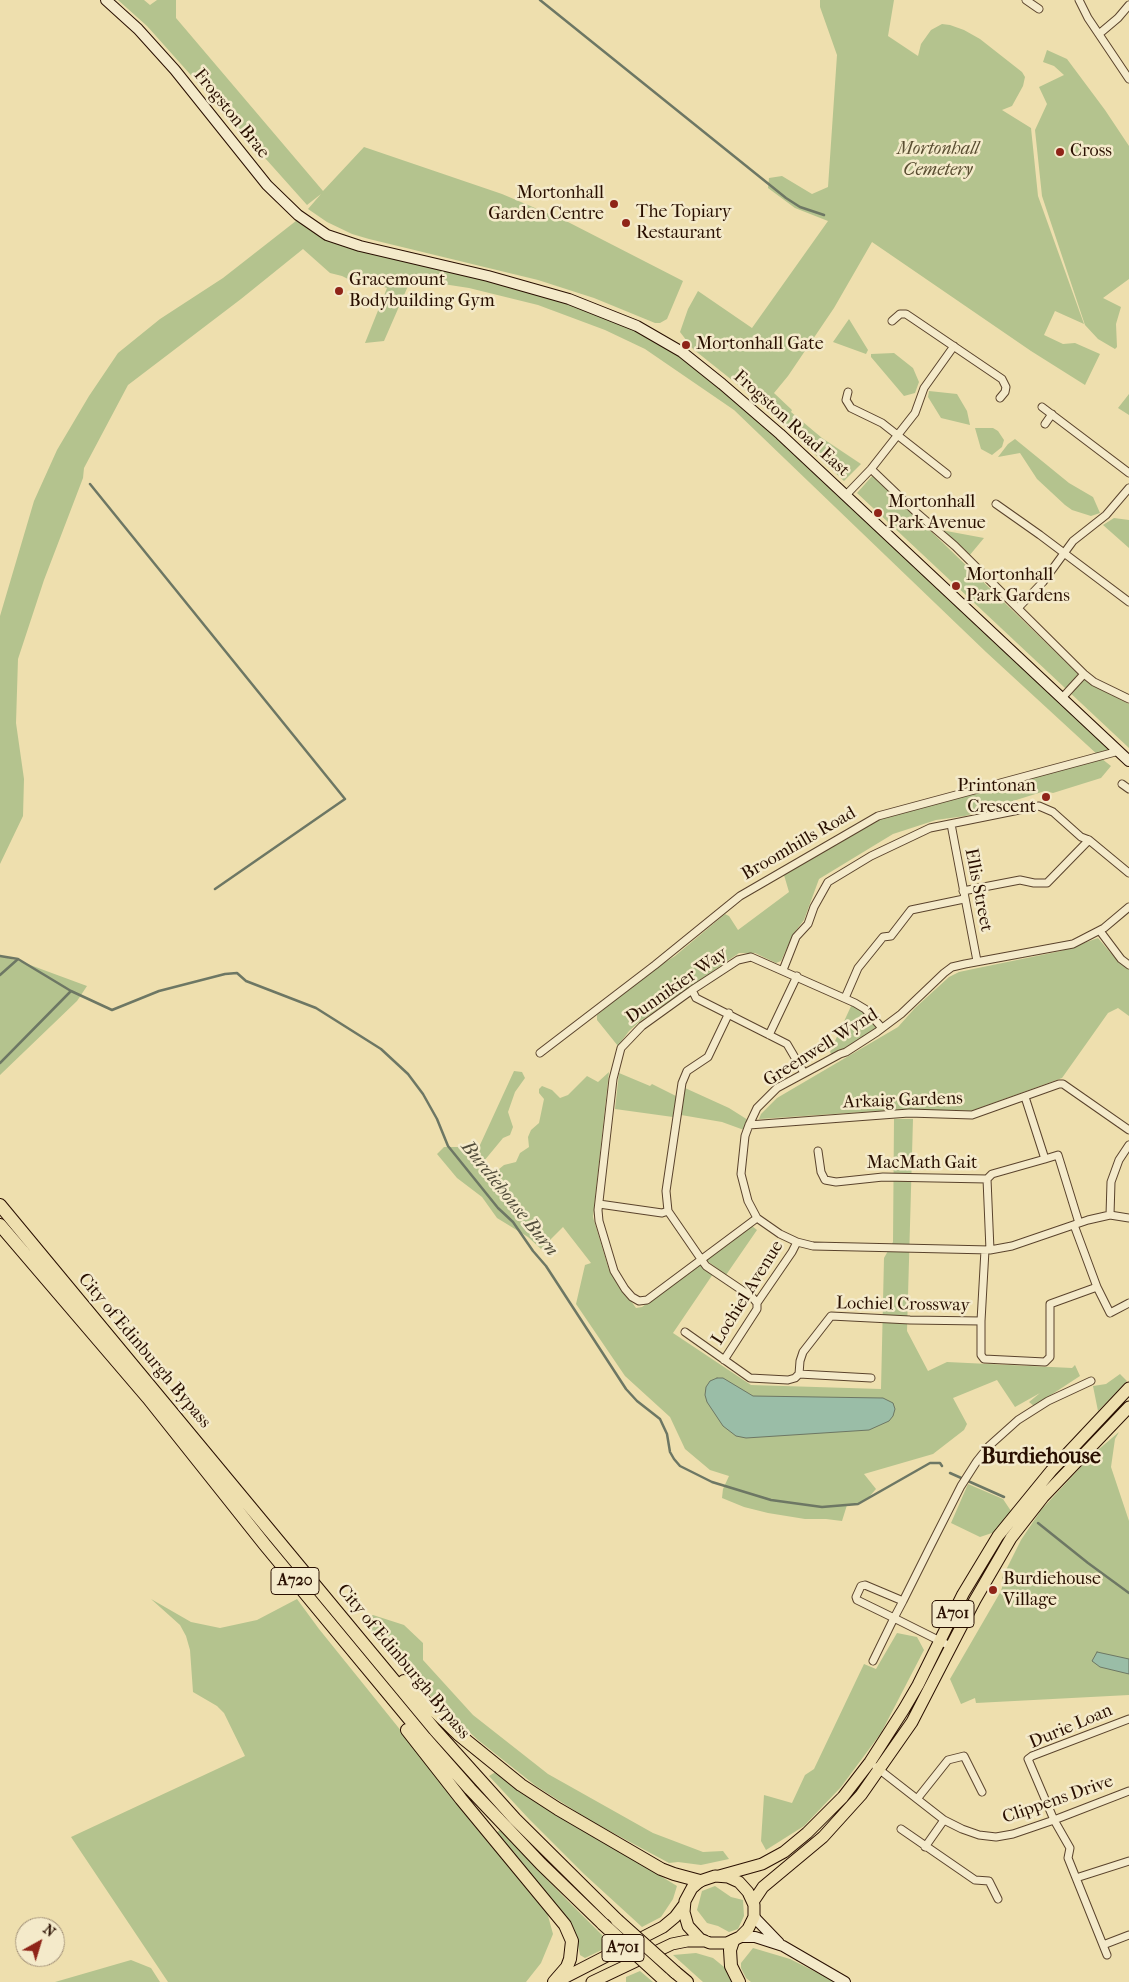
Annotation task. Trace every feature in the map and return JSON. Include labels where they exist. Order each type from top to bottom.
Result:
[{"type":"highway","name":"City of Edinburgh Bypass","points":[[0,1206],[417,1708],[483,1783],[536,1840],[617,1920],[686,1982]]},
{"type":"highway","name":"City of Edinburgh Bypass","points":[[0,1225],[148,1398],[265,1545],[407,1717],[470,1789],[541,1864],[664,1980]]},
{"type":"highway","points":[[265,1545],[461,1799],[566,1925],[572,1941],[570,1959],[567,1967],[555,1982]]},
{"type":"highway","points":[[303,1570],[410,1687],[458,1734],[501,1771],[545,1802],[662,1869],[700,1880]]},
{"type":"highway","points":[[736,1939],[730,1950],[731,1966],[739,1982]]},
{"type":"main road","name":"Frogston Brae","points":[[106,0],[138,28],[175,70],[267,185],[302,218]]},
{"type":"main road","name":"Frogston Road East","points":[[302,218],[327,235],[340,240],[550,293],[595,308],[637,326],[682,352],[780,434],[1129,760]]},
{"type":"main road","name":"A701","points":[[555,1982],[654,1933],[668,1923],[684,1906],[692,1888],[700,1880],[751,1868],[784,1852],[820,1821],[870,1762],[918,1685],[963,1594],[998,1536],[1050,1470],[1128,1391]]},
{"type":"main road","name":"A701","points":[[753,1902],[764,1887],[805,1854],[839,1821],[880,1770],[912,1722],[997,1561],[1025,1519],[1058,1479],[1129,1407]]},
{"type":"main road","points":[[719,1876],[728,1877],[739,1882],[746,1888],[753,1902],[754,1917],[748,1929],[736,1939]]},
{"type":"main road","points":[[684,1906],[688,1926],[700,1939],[705,1941]]},
{"type":"main road","points":[[754,1917],[783,1946]]},
{"type":"main road","points":[[736,1939],[755,1937],[783,1946],[845,1982]]},
{"type":"main road","name":"A701","points":[[592,1982],[672,1944],[687,1941],[705,1941],[717,1944],[736,1939]]},
{"type":"street","points":[[1026,0],[1039,9]]},
{"type":"street","points":[[1079,0],[1129,79]]},
{"type":"street","points":[[1099,34],[1118,18],[1129,5]]},
{"type":"street","points":[[892,321],[896,316],[906,314],[1005,382],[1005,392],[1000,398]]},
{"type":"street","points":[[846,495],[871,469],[915,413],[924,388],[954,346]]},
{"type":"street","points":[[848,392],[846,400],[851,408],[876,420],[948,474]]},
{"type":"street","points":[[1042,407],[1129,473]]},
{"type":"street","points":[[1044,424],[1052,414]]},
{"type":"street","points":[[871,469],[1018,608],[1084,674],[1094,682],[1129,699]]},
{"type":"street","points":[[1018,608],[1042,582],[1063,552],[1077,537],[1106,515],[1129,488]]},
{"type":"street","points":[[996,504],[1129,602]]},
{"type":"street","points":[[1062,698],[1084,674]]},
{"type":"street","name":"Broomhills Road","points":[[540,1052],[655,965],[740,896],[878,816],[1118,751]]},
{"type":"street","points":[[1122,784],[1129,789]]},
{"type":"street","points":[[782,970],[796,938],[808,924],[814,907],[828,882],[871,856],[930,828],[1039,806],[1053,812],[1081,837],[1089,840],[1129,873]]},
{"type":"street","name":"Ellis Street","points":[[951,824],[977,961]]},
{"type":"street","points":[[845,998],[858,968],[883,937],[891,936],[911,910],[1020,880],[1034,883],[1047,882],[1089,840]]},
{"type":"street","name":"Greenwell Wynd","points":[[757,1218],[748,1201],[741,1174],[745,1136],[757,1108],[778,1088],[846,1052],[882,1028],[901,1014],[952,967],[977,961],[1061,948],[1084,940],[1100,931],[1116,920],[1129,907]]},
{"type":"street","points":[[1100,931],[1120,959],[1129,965]]},
{"type":"street","name":"Dunnikier Way","points":[[701,1259],[647,1300],[639,1301],[632,1297],[614,1271],[599,1221],[599,1204],[614,1074],[621,1048],[642,1026],[692,990],[744,958],[751,957],[760,959],[845,998],[865,1009],[882,1028]]},
{"type":"street","points":[[769,1035],[797,976]]},
{"type":"street","points":[[692,990],[696,998],[729,1013],[787,1044],[804,1074]]},
{"type":"street","points":[[729,1013],[708,1057],[687,1071],[682,1083],[666,1191],[668,1211],[706,1266],[752,1298],[756,1303]]},
{"type":"street","name":"Arkaig Gardens","points":[[749,1125],[909,1113],[972,1115],[1063,1084],[1129,1130]]},
{"type":"street","points":[[1025,1097],[1045,1159],[1058,1155],[1076,1224],[1097,1287],[1110,1313],[1129,1303]]},
{"type":"street","points":[[1110,1216],[1112,1176],[1119,1160],[1129,1145]]},
{"type":"street","name":"MacMath Gait","points":[[818,1150],[821,1172],[825,1180],[836,1182],[892,1176],[987,1179],[992,1174],[1045,1159]]},
{"type":"street","points":[[987,1179],[988,1250],[981,1321],[981,1355],[984,1359],[1045,1362],[1050,1357],[1050,1304],[1097,1287]]},
{"type":"street","points":[[599,1204],[662,1213],[668,1211]]},
{"type":"street","points":[[701,1259],[757,1218],[780,1234],[797,1242],[813,1246],[988,1250],[1012,1246],[1076,1224],[1110,1216],[1129,1218]]},
{"type":"street","name":"Lochiel Avenue","points":[[724,1360],[757,1309],[756,1303],[797,1242]]},
{"type":"street","name":"Lochiel Crossway","points":[[799,1374],[803,1352],[831,1316],[981,1321]]},
{"type":"street","points":[[685,1332],[750,1378],[788,1380],[795,1378],[799,1374],[871,1378]]},
{"type":"street","points":[[873,1661],[961,1486],[989,1446],[1018,1420],[1048,1401],[1092,1381]]},
{"type":"street","points":[[903,1601],[866,1585],[861,1586],[856,1597],[857,1600],[952,1647]]},
{"type":"street","name":"Durie Loan","points":[[1054,1820],[1028,1762],[1029,1757],[1129,1719]]},
{"type":"street","points":[[917,1799],[948,1760],[964,1756],[982,1792]]},
{"type":"street","name":"Clippens Drive","points":[[870,1762],[944,1820],[979,1835],[996,1837],[1013,1834],[1054,1820],[1129,1790]]},
{"type":"street","points":[[925,1847],[944,1820]]},
{"type":"street","points":[[1054,1820],[1070,1848],[1068,1858],[1107,1955]]},
{"type":"street","points":[[901,1829],[975,1880],[989,1881],[998,1899]]},
{"type":"street","points":[[1076,1878],[1129,1861]]},
{"type":"street","points":[[1103,1946],[1129,1935]]},
{"type":"green space","points":[[118,0],[144,0],[150,5],[157,0],[176,0],[176,18],[323,191],[364,147],[502,194],[568,222],[683,281],[667,319],[660,323],[655,323],[594,298],[538,280],[369,239],[352,234],[327,222],[308,209],[321,194],[307,205],[147,26]]},
{"type":"green space","name":"Mortonhall Cemetery","points":[[820,0],[894,0],[888,36],[918,56],[921,44],[931,30],[942,24],[950,25],[980,39],[1022,72],[1025,77],[1023,86],[1012,106],[1002,110],[1031,128],[1038,196],[1084,324],[1055,311],[1044,335],[1063,344],[1075,343],[1100,354],[1085,385],[1031,351],[872,242],[834,308],[788,376],[774,393],[792,410],[791,412],[822,438],[861,464],[844,481],[752,396],[693,349],[680,332],[688,309],[698,291],[752,328],[828,221],[795,208],[768,188],[769,178],[782,176],[812,194],[828,187],[837,55],[820,7]]},
{"type":"green space","points":[[1047,50],[1067,59],[1129,146],[1129,279],[1103,298],[1121,307],[1116,324],[1117,347],[1115,349],[1098,339],[1085,325],[1042,196],[1035,130],[1047,104],[1039,87],[1064,75],[1054,66],[1043,62]]},
{"type":"green space","points":[[301,217],[327,235],[488,276],[637,326],[722,384],[1119,751],[1099,756],[986,652],[734,410],[645,349],[605,330],[538,305],[469,288],[443,284],[408,286],[384,341],[365,343],[387,288],[367,281],[350,280],[330,273],[303,249],[128,385],[84,468],[83,478],[44,580],[18,659],[16,723],[24,779],[23,816],[0,864],[0,616],[34,501],[57,450],[89,396],[118,353],[160,319],[223,278]]},
{"type":"green space","points":[[849,319],[868,350],[866,354],[833,342]]},
{"type":"green space","points":[[894,353],[913,368],[919,382],[915,393],[904,396],[871,357],[871,354]]},
{"type":"green space","points":[[929,391],[957,394],[967,411],[970,425],[941,418],[928,397]]},
{"type":"green space","points":[[1129,394],[1129,415],[1118,408]]},
{"type":"green space","points":[[975,428],[993,428],[998,431],[1004,440],[1002,447],[992,455],[981,449]]},
{"type":"green space","points":[[1015,439],[1069,483],[1093,497],[1100,513],[1091,516],[1072,510],[1065,505],[1037,479],[1020,453],[998,457],[1008,444]]},
{"type":"green space","points":[[873,475],[1075,671],[1094,686],[1129,704],[1129,748],[857,493]]},
{"type":"green space","points":[[1114,518],[1129,520],[1129,548],[1103,525]]},
{"type":"green space","points":[[941,530],[984,538],[969,556]]},
{"type":"green space","points":[[1102,759],[1111,766],[1101,778],[1053,793],[1045,791],[965,816],[936,820],[893,834],[819,879],[804,920],[794,933],[781,961],[776,963],[755,953],[739,953],[639,1022],[629,1031],[618,1046],[597,1020],[597,1015],[651,971],[675,956],[725,914],[729,916],[738,930],[789,892],[784,875],[878,819]]},
{"type":"green space","points":[[1098,938],[1115,958],[1129,968],[1129,1016],[1118,1008],[1108,1013],[1062,1078],[971,1111],[908,1109],[759,1119],[761,1114],[777,1098],[898,1027],[915,1008],[949,977],[959,972],[1061,951]]},
{"type":"green space","points":[[0,956],[87,986],[77,1001],[0,1075]]},
{"type":"green space","points":[[852,1004],[863,1010],[877,1026],[876,1030],[845,1050],[842,1049],[832,1055],[830,1052]]},
{"type":"green space","points":[[514,1071],[522,1072],[525,1078],[515,1092],[508,1112],[513,1127],[510,1135],[503,1138],[484,1161],[483,1168],[493,1174],[504,1165],[516,1162],[520,1153],[529,1147],[528,1137],[531,1130],[539,1123],[544,1099],[539,1093],[539,1089],[542,1086],[552,1090],[560,1098],[568,1095],[587,1076],[598,1082],[609,1072],[593,1217],[609,1270],[636,1308],[642,1307],[701,1264],[713,1274],[673,1333],[751,1385],[881,1389],[884,1258],[893,1242],[894,1119],[913,1119],[907,1331],[928,1371],[947,1362],[1072,1368],[1075,1365],[1080,1376],[1034,1406],[1029,1402],[1040,1393],[1015,1407],[997,1380],[953,1398],[967,1424],[964,1430],[933,1454],[864,1474],[876,1489],[869,1497],[858,1504],[847,1505],[842,1521],[805,1519],[768,1513],[744,1507],[722,1498],[723,1489],[729,1476],[710,1470],[685,1449],[670,1417],[625,1376],[576,1304],[585,1265],[591,1263],[563,1227],[541,1249],[528,1237],[497,1218],[482,1197],[457,1178],[437,1154],[444,1147],[460,1147],[468,1157],[474,1158]]},
{"type":"green space","points":[[619,1073],[650,1086],[652,1084],[676,1096],[673,1117],[615,1109]]},
{"type":"green space","points":[[685,1088],[729,1108],[748,1120],[744,1130],[722,1122],[681,1115]]},
{"type":"green space","points":[[752,1226],[757,1230],[726,1275],[706,1260]]},
{"type":"green space","points":[[1120,1374],[1127,1381],[1098,1411],[1093,1386],[1106,1384]]},
{"type":"green space","points":[[1119,1432],[1115,1439],[1111,1467],[1129,1521],[1129,1695],[976,1703],[975,1698],[961,1704],[950,1679],[1001,1591],[1004,1580],[1002,1578],[1021,1540],[1041,1510],[1092,1455]]},
{"type":"green space","points":[[968,1484],[1003,1499],[1011,1511],[995,1532],[980,1537],[951,1523]]},
{"type":"green space","points":[[151,1599],[191,1622],[220,1628],[257,1620],[297,1599],[319,1629],[547,1912],[553,1934],[541,1963],[526,1982],[168,1982],[71,1837],[245,1756],[224,1713],[217,1706],[193,1692],[190,1650],[186,1636],[180,1625]]},
{"type":"green space","points":[[373,1615],[404,1625],[423,1643],[423,1660],[473,1715],[548,1774],[653,1833],[703,1852],[723,1851],[729,1859],[701,1865],[678,1862],[669,1863],[591,1821],[536,1786],[478,1740],[416,1683],[362,1621]]},
{"type":"green space","points":[[897,1633],[917,1637],[924,1650],[881,1733],[841,1787],[804,1826],[766,1850],[761,1841],[764,1795],[792,1803],[805,1775],[814,1769],[864,1664],[876,1669]]},
{"type":"green space","points":[[497,1771],[530,1797],[677,1886],[673,1899],[661,1917],[642,1927],[584,1874],[489,1776]]},
{"type":"green space","points":[[500,1830],[612,1945],[585,1958],[580,1955],[576,1934],[570,1922],[495,1834]]},
{"type":"green space","points":[[715,1886],[731,1897],[743,1900],[744,1916],[738,1929],[729,1932],[707,1923],[697,1910],[702,1891]]},
{"type":"green space","points":[[753,1948],[790,1959],[836,1982],[751,1982],[746,1978],[741,1968],[741,1963]]},
{"type":"green space","points":[[696,1953],[713,1958],[729,1971],[736,1982],[703,1982],[673,1955]]},
{"type":"green space","points":[[131,1960],[151,1968],[160,1982],[55,1982]]},
{"type":"green space","points":[[640,1971],[653,1982],[626,1982],[626,1977]]},
{"type":"shaded area","points":[[723,1378],[753,1396],[883,1398],[893,1403],[895,1409],[889,1421],[869,1430],[746,1438],[736,1436],[723,1426],[707,1402],[705,1395],[706,1387],[710,1381]]},
{"type":"shaded area","points":[[1097,1652],[1129,1659],[1129,1674],[1100,1667],[1092,1661]]},
{"type":"waterway","points":[[540,0],[786,198],[800,207],[824,215]]},
{"type":"waterway","points":[[90,484],[345,799],[215,889]]},
{"type":"waterway","name":"Burdiehouse Burn","points":[[0,956],[18,959],[71,991],[112,1010],[159,991],[225,974],[237,973],[246,981],[316,1008],[381,1049],[408,1074],[423,1094],[437,1119],[448,1146],[498,1208],[513,1222],[546,1266],[626,1389],[637,1401],[660,1419],[667,1434],[670,1452],[680,1466],[712,1482],[771,1500],[822,1507],[858,1504],[930,1463],[940,1463],[942,1466]]},
{"type":"waterway","points":[[0,975],[18,959]]},
{"type":"waterway","points":[[0,1063],[71,991]]},
{"type":"waterway","name":"Burdiehouse Burn","points":[[950,1473],[1004,1497]]},
{"type":"waterway","name":"Burdiehouse Burn","points":[[1038,1523],[1129,1593]]},
{"type":"place","name":"Cross","points":[[1060,152]]},
{"type":"place","name":"Mortonhall Garden Centre","points":[[614,204]]},
{"type":"place","name":"The Topiary Restaurant","points":[[626,223]]},
{"type":"place","name":"Gracemount Bodybuilding Gym","points":[[339,291]]},
{"type":"place","name":"Mortonhall Gate","points":[[686,345]]},
{"type":"place","name":"Mortonhall Park Avenue","points":[[878,513]]},
{"type":"place","name":"Mortonhall Park Gardens","points":[[956,586]]},
{"type":"place","name":"Printonan Crescent","points":[[1046,797]]},
{"type":"place","name":"Burdiehouse Village","points":[[993,1590]]},
{"type":"district","name":"Burdiehouse","points":[[1041,1458]]}]
